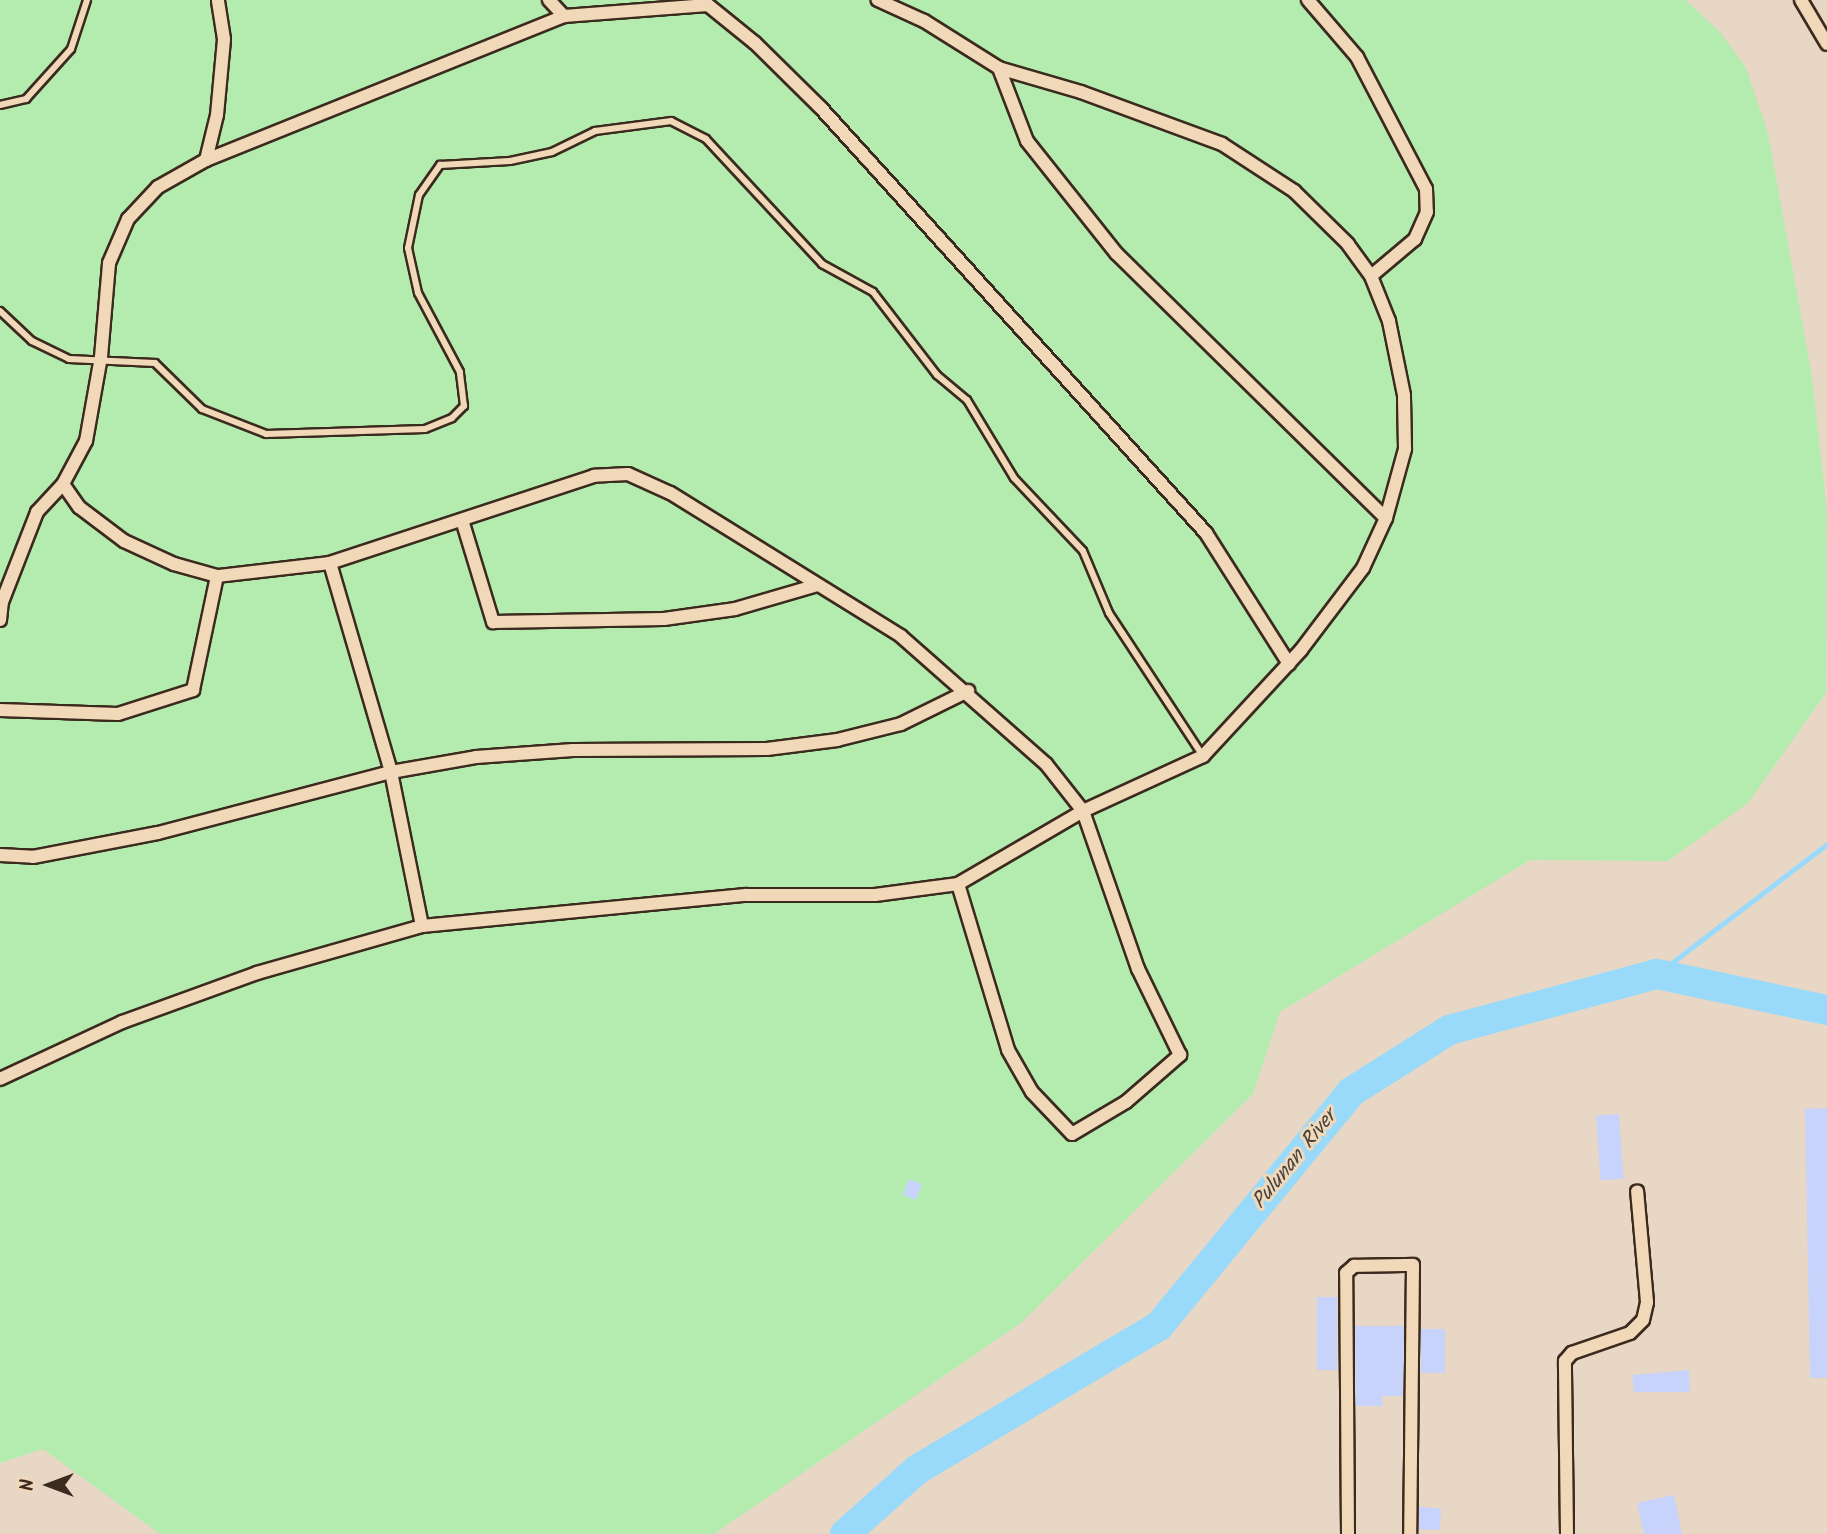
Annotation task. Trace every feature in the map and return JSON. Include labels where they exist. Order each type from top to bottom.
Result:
[{"type":"street","points":[[206,160],[217,116],[224,39],[218,0]]},
{"type":"street","points":[[549,0],[564,16]]},
{"type":"street","points":[[0,1079],[122,1022],[257,973],[422,926],[746,895],[875,895],[958,884],[1083,811],[1203,756],[1289,664],[1363,568],[1386,518],[1405,449],[1404,395],[1389,321],[1370,276],[1348,244],[1294,191],[1222,144],[1081,92],[999,68],[924,21],[878,0]]},
{"type":"street","points":[[1308,0],[1357,57],[1426,189],[1427,212],[1415,239],[1370,276]]},
{"type":"street","points":[[1801,0],[1827,44]]},
{"type":"street","points":[[0,620],[2,602],[37,512],[63,484],[86,441],[101,357],[109,262],[128,219],[158,187],[206,160],[564,16],[709,3],[755,43],[820,107],[1206,533],[1289,664]]},
{"type":"street","points":[[999,68],[1027,141],[1116,254],[1386,518]]},
{"type":"street","points":[[63,484],[79,507],[124,541],[174,564],[217,576],[330,563],[594,476],[628,474],[670,493],[901,636],[968,691],[1046,764],[1083,811],[1138,969],[1180,1055],[1126,1102],[1072,1134],[1032,1092],[1008,1050],[958,884]]},
{"type":"street","points":[[462,520],[493,622],[664,619],[735,609],[817,585]]},
{"type":"street","points":[[330,563],[391,772],[422,926]]},
{"type":"street","points":[[0,710],[118,714],[193,690],[217,576]]},
{"type":"street","points":[[0,855],[33,857],[158,833],[391,772],[476,757],[573,750],[767,749],[837,740],[901,724],[968,691]]},
{"type":"street","points":[[1567,1534],[1565,1362],[1572,1353],[1630,1332],[1643,1320],[1647,1302],[1637,1191]]},
{"type":"street","points":[[1348,1534],[1346,1273],[1354,1266],[1413,1265],[1410,1534]]},
{"type":"lane","points":[[0,105],[26,99],[71,49],[88,0]]},
{"type":"lane","points":[[0,311],[32,341],[69,359],[101,357],[155,363],[202,409],[266,434],[425,429],[452,418],[464,406],[460,372],[418,293],[408,248],[419,195],[440,165],[510,161],[552,152],[595,131],[671,121],[706,139],[822,264],[873,292],[937,375],[967,400],[1014,478],[1083,551],[1109,613],[1203,756]]},
{"type":"green space","points":[[0,0],[1686,0],[1721,33],[1746,68],[1768,133],[1812,376],[1827,512],[1826,693],[1748,803],[1668,861],[1530,860],[1280,1012],[1253,1094],[1021,1323],[714,1534],[160,1534],[43,1449],[0,1463]]},
{"type":"building","points":[[1827,1108],[1827,1378],[1810,1378],[1805,1109]]},
{"type":"building","points":[[1619,1114],[1624,1179],[1601,1180],[1596,1116]]},
{"type":"building","points":[[909,1179],[922,1184],[916,1200],[903,1195]]},
{"type":"building","points":[[1317,1297],[1337,1297],[1337,1370],[1317,1370]]},
{"type":"building","points":[[1355,1326],[1404,1326],[1403,1396],[1382,1396],[1383,1406],[1356,1406]]},
{"type":"building","points":[[1421,1329],[1445,1329],[1445,1373],[1421,1373]]},
{"type":"building","points":[[1689,1370],[1690,1392],[1634,1392],[1632,1375]]},
{"type":"building","points":[[1674,1495],[1682,1534],[1644,1534],[1637,1503]]},
{"type":"building","points":[[1419,1507],[1441,1508],[1440,1530],[1418,1529]]},
{"type":"waterway","points":[[1657,974],[1827,844]]},
{"type":"waterway","name":"Pulunan River","points":[[845,1534],[918,1469],[1159,1326],[1351,1092],[1449,1030],[1657,974],[1827,1010]]}]
